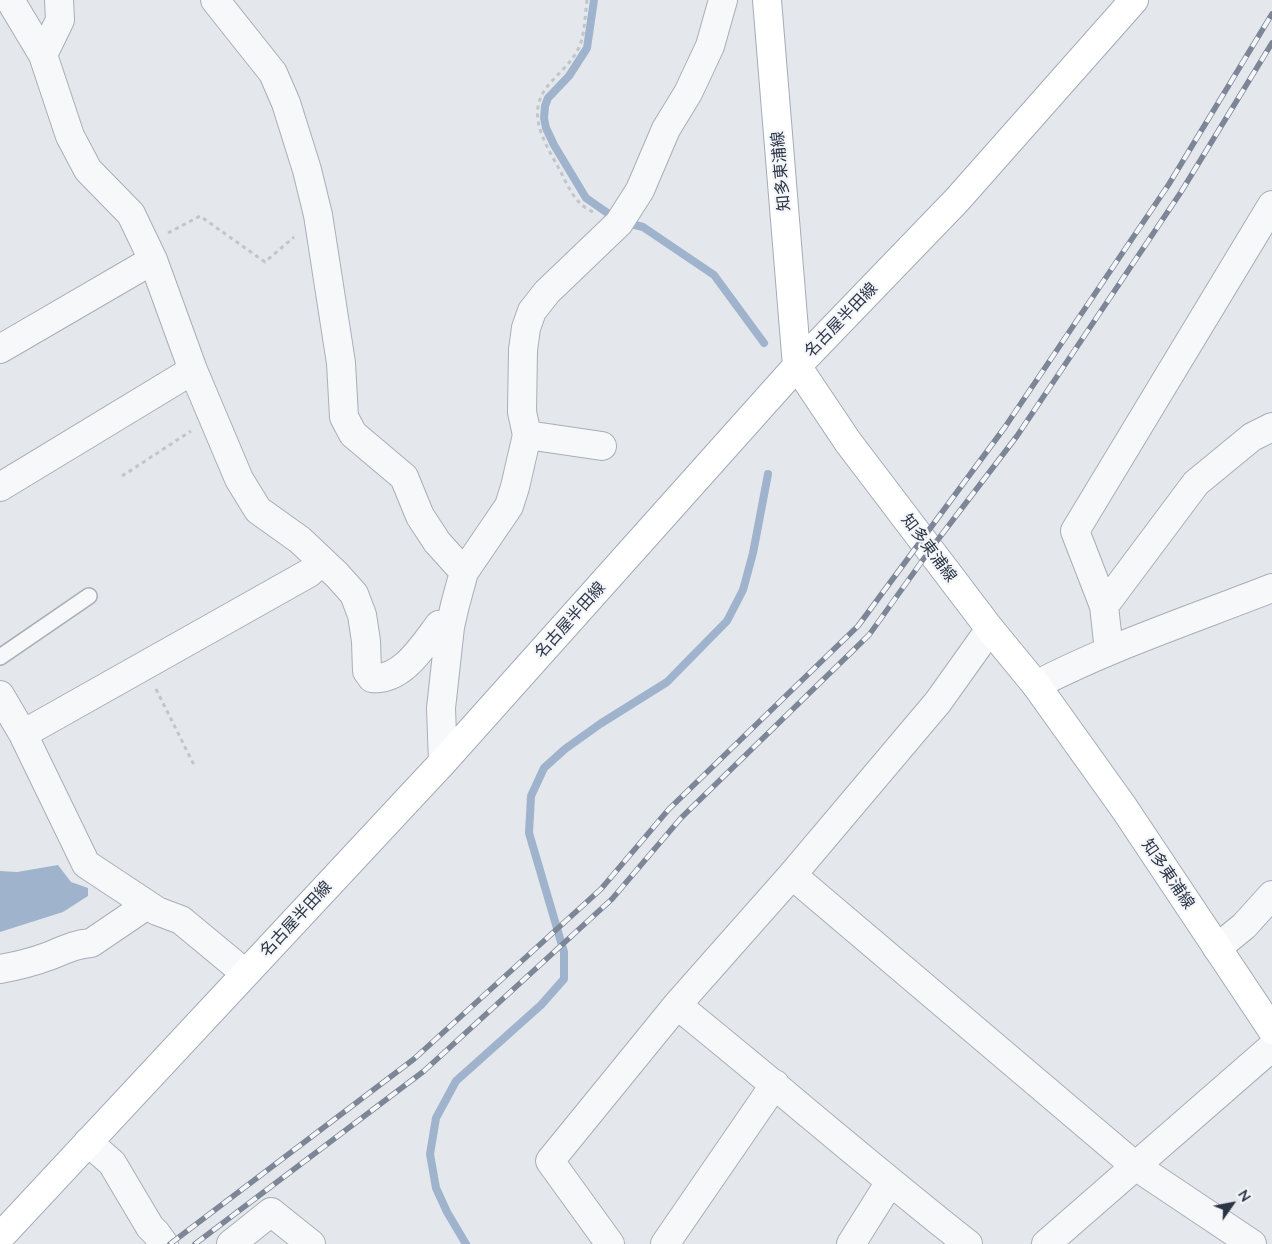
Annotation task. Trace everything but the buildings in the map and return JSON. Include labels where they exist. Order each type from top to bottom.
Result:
[{"type":"main road","name":"知多東浦線","points":[[768,0],[797,366],[848,442],[990,629],[1036,685],[1124,808],[1272,1030]]},
{"type":"main road","name":"名古屋半田線","points":[[0,1237],[443,762],[797,366],[957,200],[1134,0]]},
{"type":"street","points":[[43,55],[60,20],[59,0]]},
{"type":"street","points":[[215,0],[272,73],[283,96],[307,170],[318,220],[341,363],[344,417],[353,434],[404,477],[420,516],[437,542],[464,572]]},
{"type":"street","points":[[443,762],[440,708],[450,627],[464,572],[508,506],[516,487],[527,436],[522,412],[523,350],[526,328],[532,311],[547,292],[619,223],[640,190],[666,128],[688,93],[710,46],[723,0]]},
{"type":"street","points":[[7,5],[43,55],[70,136],[88,170],[131,214],[149,252],[193,370],[239,478],[258,510],[300,540],[354,594],[362,615],[366,641],[366,670],[372,678],[380,679],[399,670],[417,654],[439,625],[450,627]]},
{"type":"street","points":[[1109,651],[1104,606],[1075,532],[1272,206]]},
{"type":"street","points":[[0,349],[149,252]]},
{"type":"street","points":[[0,487],[193,370]]},
{"type":"street","points":[[1104,606],[1196,483],[1252,437],[1272,427]]},
{"type":"street","points":[[527,436],[602,446]]},
{"type":"street","points":[[23,734],[309,573],[322,561]]},
{"type":"street","points":[[1036,685],[1109,651],[1272,588]]},
{"type":"street","points":[[610,1244],[550,1161],[677,1005],[792,875],[938,702],[990,629]]},
{"type":"street","points":[[0,695],[23,734],[86,864],[157,911],[181,920],[245,973]]},
{"type":"street","points":[[792,875],[1134,1165],[1252,1244]]},
{"type":"street","points":[[1217,948],[1244,926],[1272,895]]},
{"type":"street","points":[[0,968],[18,966],[74,945],[90,943],[147,905]]},
{"type":"street","points":[[677,1005],[775,1084],[890,1182],[968,1244]]},
{"type":"street","points":[[1046,1244],[1134,1165],[1272,1047]]},
{"type":"street","points":[[666,1244],[775,1084]]},
{"type":"street","points":[[88,1142],[112,1162],[150,1227],[164,1244]]},
{"type":"street","points":[[851,1244],[890,1182]]},
{"type":"street","points":[[231,1244],[271,1212],[311,1244]]},
{"type":"lane","points":[[0,657],[89,596]]},
{"type":"path","points":[[587,0],[580,45],[563,71],[542,94],[537,105],[537,119],[548,148],[573,194],[581,204],[615,227]]},
{"type":"path","points":[[149,252],[200,216],[265,262],[313,221],[318,220]]},
{"type":"path","points":[[122,476],[213,416]]},
{"type":"path","points":[[145,666],[194,765]]},
{"type":"water","points":[[58,865],[71,882],[88,888],[88,896],[63,912],[0,932],[0,871],[17,872]]},
{"type":"waterway","points":[[594,0],[587,48],[569,76],[548,98],[545,106],[544,118],[546,128],[554,145],[586,198],[619,221],[643,227],[714,275],[764,343]]},
{"type":"waterway","points":[[466,1244],[447,1212],[436,1188],[430,1154],[436,1118],[456,1081],[541,1005],[564,979],[564,952],[529,833],[531,796],[544,768],[565,749],[600,724],[667,682],[727,621],[743,590],[753,553],[768,474]]},
{"type":"railway","points":[[170,1244],[414,1059],[601,889],[669,809],[858,626],[1005,427],[1169,184],[1272,14]]},
{"type":"railway","points":[[195,1244],[424,1071],[612,899],[681,818],[869,635],[930,550],[1017,436],[1181,192],[1272,43]]}]
